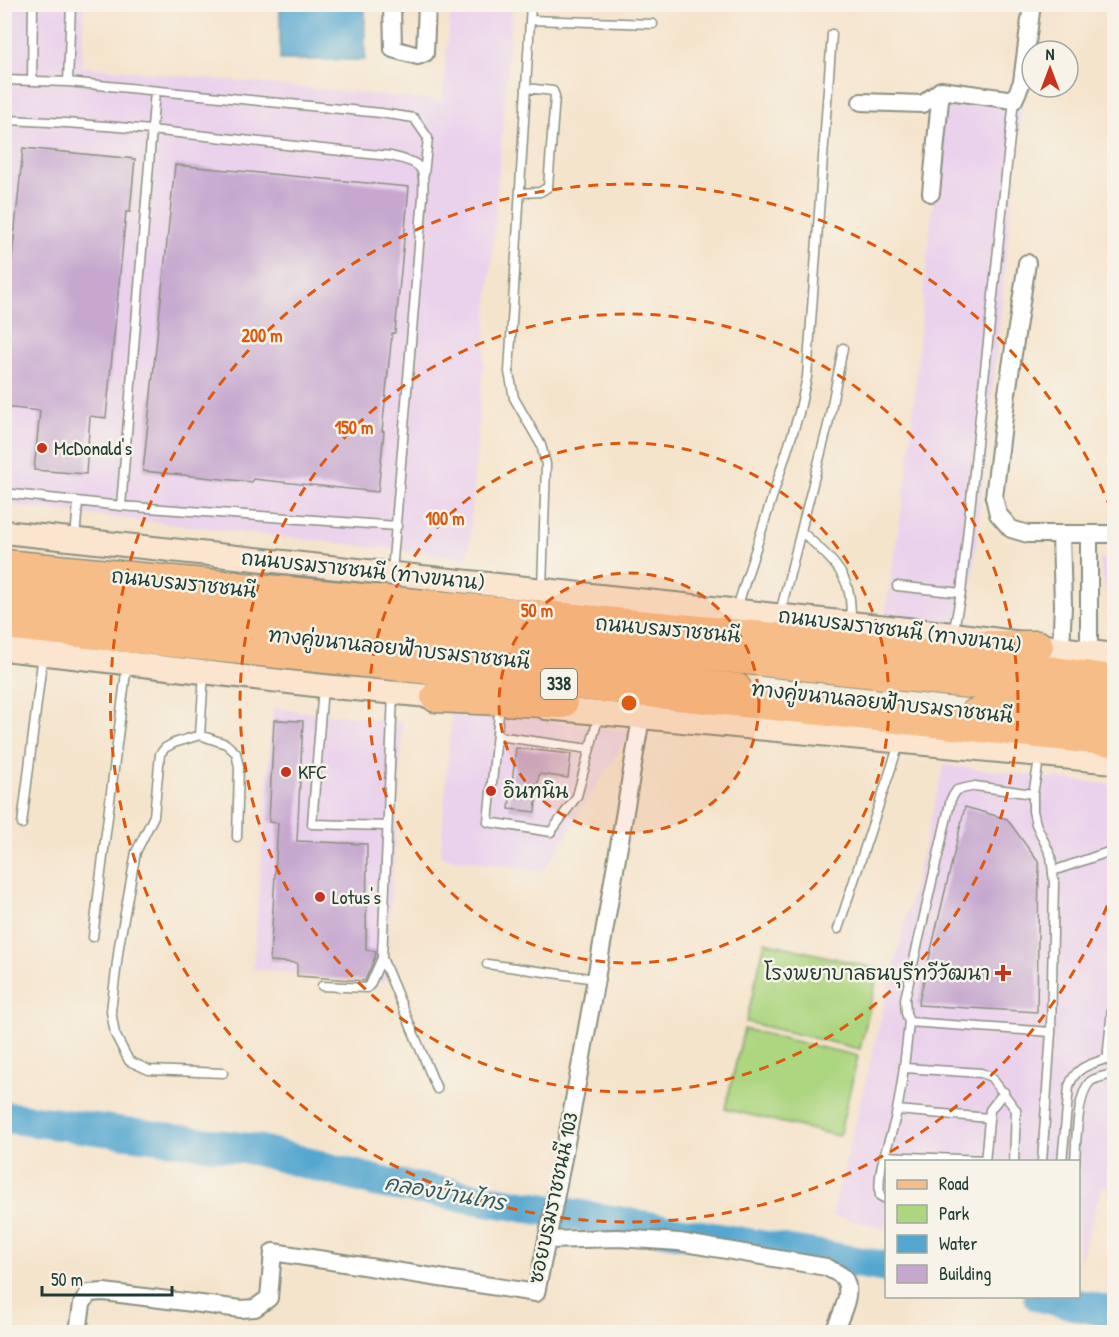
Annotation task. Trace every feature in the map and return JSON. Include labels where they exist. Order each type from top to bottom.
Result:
[{"type":"highway","name":"ถนนบรมราชชนนี","points":[[4,565],[550,618],[855,635],[1114,680]]},
{"type":"highway","name":"338","points":[[4,624],[1114,741]]},
{"type":"highway","points":[[855,635],[1049,647]]},
{"type":"highway","points":[[436,697],[867,716]]},
{"type":"main road","name":"ถนนบรมราชชนนี (ทางขนาน)","points":[[4,532],[779,616],[855,635],[953,634],[1114,655]]},
{"type":"main road","name":"ทางคู่ขนานลอยฟ้าบรมราชชนนี","points":[[4,582],[289,610],[862,675],[1114,700]]},
{"type":"main road","name":"ทางคู่ขนานลอยฟ้าบรมราชชนนี","points":[[4,607],[285,634],[869,702],[1114,725]]},
{"type":"main road","name":"338","points":[[4,648],[323,686],[1114,762]]},
{"type":"street","points":[[392,4],[393,49],[418,56],[425,54],[427,4]]},
{"type":"street","points":[[861,102],[923,104],[941,90],[1014,100],[1022,82],[1032,4]]},
{"type":"street","points":[[931,193],[941,90]]},
{"type":"street","points":[[1027,263],[994,497],[998,514],[1011,529],[1028,534],[1114,534]]},
{"type":"street","points":[[1049,647],[1063,605],[1060,535]]},
{"type":"street","points":[[1089,535],[1089,652]]},
{"type":"street","name":"ซอยบรมราชชนนี 103","points":[[78,1332],[82,1304],[89,1293],[104,1292],[241,1309],[255,1308],[269,1298],[273,1252],[536,1293],[596,979],[641,718]]},
{"type":"street","points":[[548,1235],[679,1242],[826,1267],[843,1277],[847,1288],[847,1297],[834,1332]]},
{"type":"lane","points":[[32,81],[33,4]]},
{"type":"lane","points":[[68,82],[71,4]]},
{"type":"lane","points":[[531,4],[509,372],[514,398],[541,445],[546,464],[542,590]]},
{"type":"lane","points":[[530,20],[653,24]]},
{"type":"lane","points":[[736,611],[799,413],[807,377],[832,34]]},
{"type":"lane","points":[[4,80],[68,82],[414,118],[428,138],[392,573]]},
{"type":"lane","points":[[520,193],[540,192],[548,187],[555,96],[549,89],[526,88]]},
{"type":"lane","points":[[121,506],[155,91]]},
{"type":"lane","points":[[953,634],[961,593],[1014,100]]},
{"type":"lane","points":[[4,120],[66,122],[391,156],[415,162],[424,174]]},
{"type":"lane","points":[[779,616],[828,425],[843,348]]},
{"type":"lane","points":[[4,493],[121,506],[397,526]]},
{"type":"lane","points":[[75,539],[78,502]]},
{"type":"lane","points":[[802,532],[844,576],[855,635]]},
{"type":"lane","points":[[897,586],[961,593]]},
{"type":"lane","points":[[22,824],[44,653]]},
{"type":"lane","points":[[93,937],[127,663]]},
{"type":"lane","points":[[200,735],[204,672]]},
{"type":"lane","points":[[323,686],[312,824],[387,826]]},
{"type":"lane","points":[[322,986],[367,988],[382,958],[393,693]]},
{"type":"lane","points":[[500,703],[488,822],[552,832],[577,796],[599,713]]},
{"type":"lane","points":[[223,1073],[149,1070],[129,1061],[115,1034],[111,1011],[119,946],[136,852],[154,816],[160,754],[165,748],[200,735],[226,744],[236,753],[239,767],[237,837]]},
{"type":"lane","points":[[498,736],[589,749]]},
{"type":"lane","points":[[838,929],[900,741]]},
{"type":"lane","points":[[1040,754],[1033,794],[1036,824],[1045,838],[1053,871],[1051,1032],[1042,1160]]},
{"type":"lane","points":[[885,1198],[880,1196],[879,1184],[883,1156],[893,1130],[904,1068],[909,1022],[905,999],[951,799],[957,790],[975,786],[1033,794]]},
{"type":"lane","points":[[1053,871],[1114,850]]},
{"type":"lane","points":[[382,958],[437,1089]]},
{"type":"lane","points":[[488,964],[596,979]]},
{"type":"lane","points":[[1114,988],[1108,1058],[1114,1068]]},
{"type":"lane","points":[[909,1022],[1051,1032]]},
{"type":"lane","points":[[1062,1160],[1069,1086],[1072,1076],[1081,1068],[1108,1058]]},
{"type":"lane","points":[[904,1068],[981,1073],[991,1077],[1016,1110],[1014,1160]]},
{"type":"lane","points":[[1075,1160],[1078,1120],[1084,1092],[1091,1082],[1114,1073]]},
{"type":"lane","points":[[985,1160],[990,1110],[1004,1092]]},
{"type":"lane","points":[[897,1110],[989,1118]]},
{"type":"lane","points":[[883,1156],[965,1160]]},
{"type":"shaded area","points":[[5,5],[84,5],[82,66],[442,101],[451,5],[512,6],[468,558],[5,505]]},
{"type":"shaded area","points":[[945,98],[1022,106],[968,625],[884,621],[909,461],[924,284]]},
{"type":"shaded area","points":[[1099,559],[1114,559],[1114,628]]},
{"type":"shaded area","points":[[273,708],[403,722],[385,982],[253,969]]},
{"type":"shaded area","points":[[452,708],[631,731],[544,871],[440,857]]},
{"type":"shaded area","name":"โรงพยาบาลธนบุรีทวีวัฒนา","points":[[944,765],[1114,785],[1114,1183],[1102,1186],[1080,1262],[1080,1160],[885,1160],[885,1229],[832,1216]]},
{"type":"green space","points":[[765,942],[879,969],[860,1049],[746,1022]]},
{"type":"green space","points":[[744,1029],[858,1056],[839,1136],[725,1109]]},
{"type":"water","points":[[280,5],[365,5],[365,60],[280,60]]},
{"type":"building","points":[[23,148],[135,159],[130,212],[126,212],[106,418],[90,416],[86,474],[34,470],[40,411],[4,407],[4,338]]},
{"type":"building","points":[[175,165],[409,187],[395,333],[392,333],[382,431],[384,431],[378,492],[253,479],[252,482],[143,471]]},
{"type":"building","name":"Lotus's","points":[[274,720],[303,721],[297,841],[367,844],[366,950],[376,951],[365,981],[297,976],[297,963],[270,961],[278,823],[269,822]]},
{"type":"building","points":[[516,748],[571,754],[568,778],[539,774],[535,812],[509,809]]},
{"type":"building","points":[[965,807],[1007,819],[1039,863],[1037,1012],[918,1005]]},
{"type":"waterway","name":"คลองบ้านไทร","points":[[4,1117],[257,1150],[379,1182],[885,1267]]},
{"type":"waterway","name":"คลองบ้านไทร","points":[[1048,1298],[1114,1313]]},
{"type":"place","name":"McDonald's","points":[[42,448]]},
{"type":"place","name":"KFC","points":[[286,772]]},
{"type":"place","name":"อินทนิน","points":[[491,791]]},
{"type":"place","name":"Lotus's","points":[[320,897]]},
{"type":"place","name":"โรงพยาบาลธนบุรีทวีวัฒนา","points":[[1003,973]]}]
